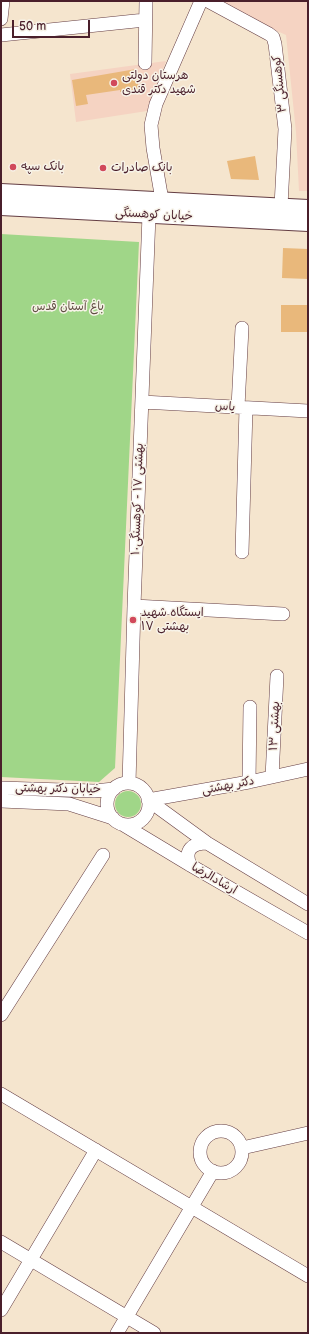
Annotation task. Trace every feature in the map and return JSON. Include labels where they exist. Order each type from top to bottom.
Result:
[{"type":"main road","name":"خیابان کوهسنگی","points":[[1,192],[161,197],[308,208]]},
{"type":"main road","name":"خیابان کوهسنگی","points":[[1,207],[308,223]]},
{"type":"street","points":[[1,19],[3,1]]},
{"type":"street","points":[[145,63],[146,1]]},
{"type":"street","points":[[1,184],[161,197],[151,125],[156,104],[201,1]]},
{"type":"street","name":"کوهسنگی ۳","points":[[208,1],[269,34],[273,37],[276,44],[285,129],[281,206]]},
{"type":"street","points":[[1,35],[145,20]]},
{"type":"street","name":"بهشتی ۱۷ - کوهسنگی۱۰","points":[[129,783],[134,606],[149,215]]},
{"type":"street","points":[[242,328],[242,552]]},
{"type":"street","name":"یاس","points":[[142,402],[308,411]]},
{"type":"street","points":[[134,606],[283,614]]},
{"type":"street","name":"بهشتی ۱۳","points":[[272,777],[277,676]]},
{"type":"street","points":[[249,782],[250,707]]},
{"type":"street","name":"دکتر بهشتی","points":[[148,800],[249,782],[308,769]]},
{"type":"street","points":[[129,783],[144,790],[148,800],[148,810],[142,819],[132,824],[117,821],[110,813],[108,803],[114,789],[129,783]]},
{"type":"street","name":"خیابان دکتر بهشتی","points":[[1,788],[94,791],[114,789]]},
{"type":"street","points":[[148,800],[207,843],[308,904]]},
{"type":"street","name":"خیابان دکتر بهشتی","points":[[1,802],[69,804],[117,821]]},
{"type":"street","name":"ارشادالرضا","points":[[117,821],[308,934]]},
{"type":"street","points":[[190,865],[187,858],[188,851],[199,843],[207,843]]},
{"type":"street","points":[[1,1014],[103,856]]},
{"type":"street","points":[[1,1094],[308,1276]]},
{"type":"street","points":[[218,1131],[226,1131],[234,1134],[240,1141],[242,1148],[242,1157],[239,1164],[233,1170],[225,1173],[216,1173],[213,1171],[203,1163],[200,1155],[200,1147],[202,1143],[210,1134],[218,1131]]},
{"type":"street","points":[[242,1148],[308,1134]]},
{"type":"street","points":[[1,1310],[96,1150]]},
{"type":"street","points":[[117,1333],[213,1171]]},
{"type":"street","points":[[1,1242],[154,1333]]},
{"type":"shaded area","points":[[218,1],[308,1],[308,191],[299,191],[296,132],[286,35],[217,4]]},
{"type":"shaded area","name":"هرستان دولتی شهید دکتر قندی","points":[[166,61],[147,111],[76,122],[70,74]]},
{"type":"green space","name":"باغ آستان قدس","points":[[1,234],[139,242],[115,768],[99,782],[1,777]]},
{"type":"green space","points":[[128,791],[138,794],[141,804],[138,814],[128,817],[118,814],[115,804],[118,794]]},
{"type":"building","points":[[136,69],[139,89],[86,95],[88,104],[76,106],[72,80]]},
{"type":"building","points":[[255,156],[259,180],[231,179],[227,161]]},
{"type":"building","points":[[283,248],[308,249],[308,279],[282,278]]},
{"type":"building","points":[[281,305],[308,305],[308,332],[281,332]]},
{"type":"place","name":"هرستان دولتی شهید دکتر قندی","points":[[114,83]]},
{"type":"place","name":"بانک سپه","points":[[13,167]]},
{"type":"place","name":"بانک صادرات","points":[[103,168]]},
{"type":"place","name":"ایستگاه شهید بهشتی ۱۷","points":[[133,620]]}]
